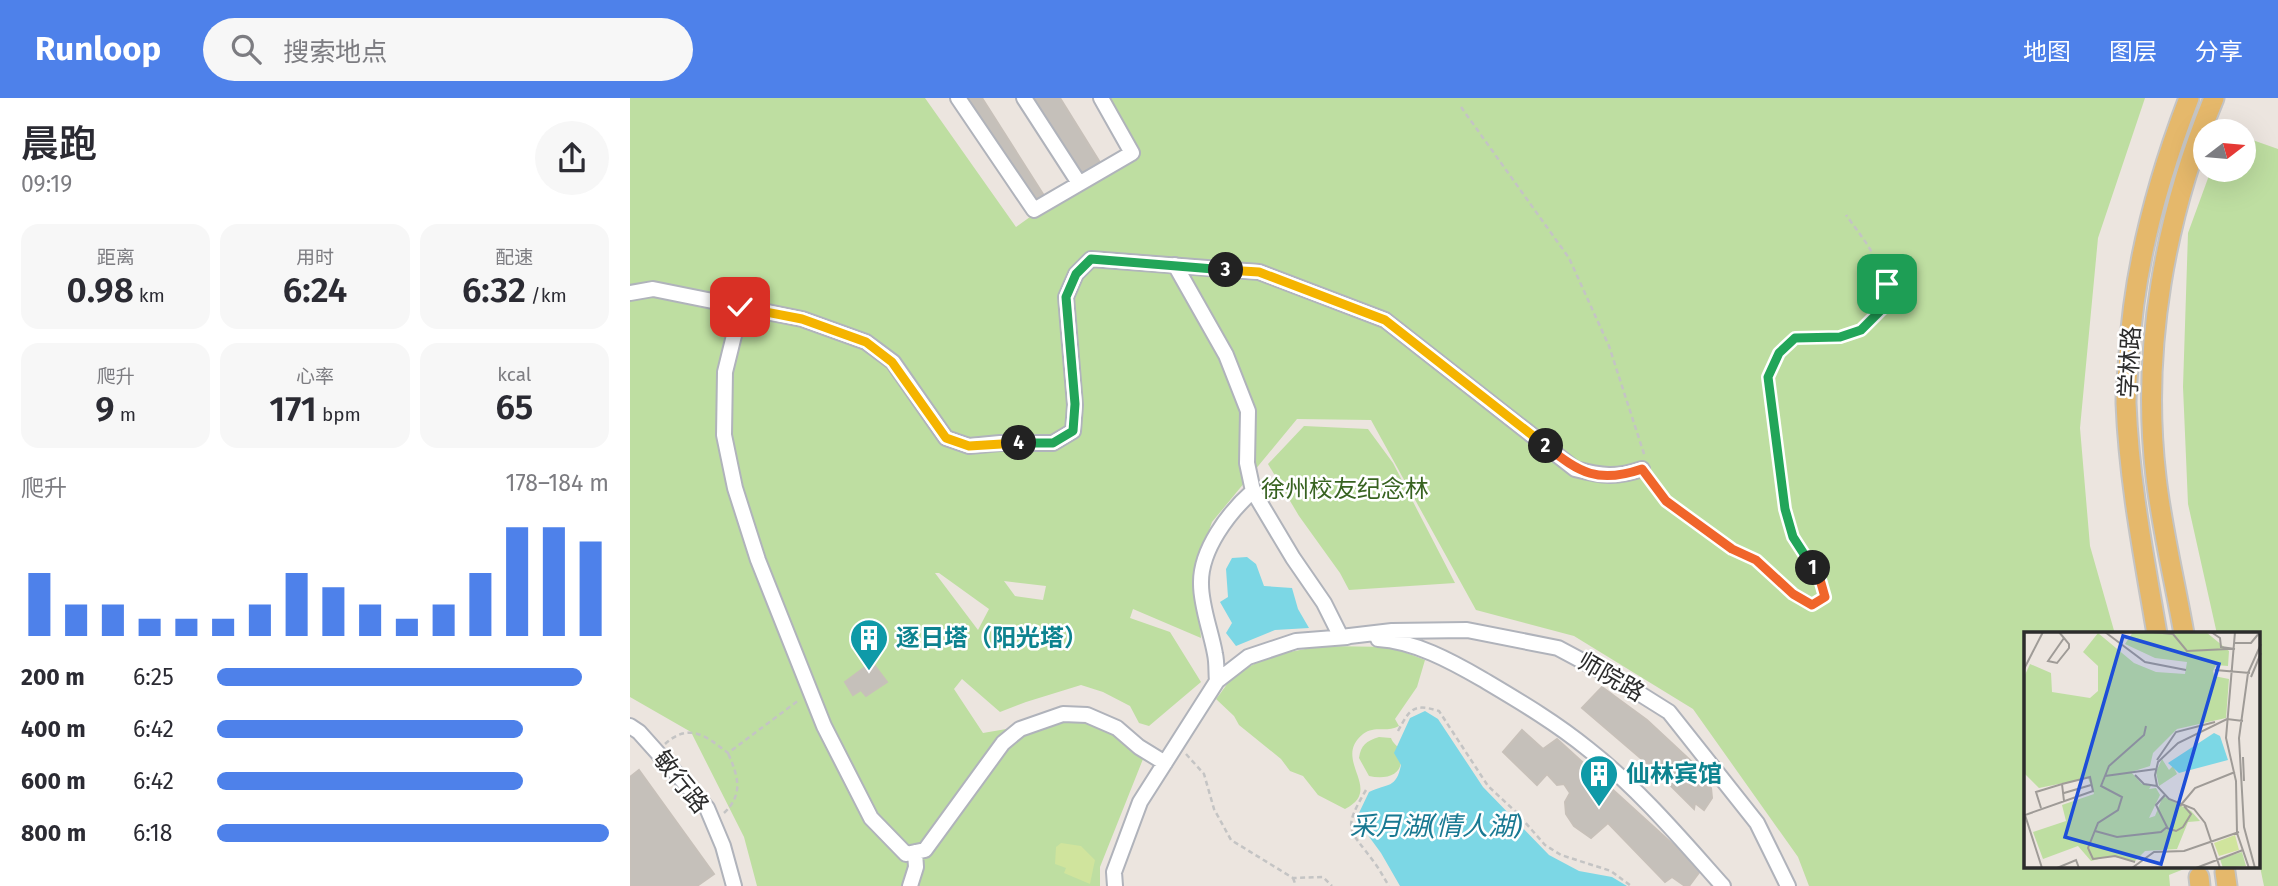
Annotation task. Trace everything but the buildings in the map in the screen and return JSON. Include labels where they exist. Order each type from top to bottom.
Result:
[{"type":"main road","name":"学林路","points":[[2157,632],[2131,479],[2126,401],[2131,318],[2148,224],[2171,144],[2189,98]]},
{"type":"main road","name":"学林路","points":[[2184,632],[2156,478],[2151,400],[2156,321],[2171,227],[2193,148],[2214,98]]},
{"type":"street","points":[[958,98],[1034,210],[1132,153],[1101,98]]},
{"type":"street","points":[[1024,98],[1079,183]]},
{"type":"street","points":[[630,293],[653,289],[802,319],[866,342],[892,362],[946,438],[969,446],[1053,443],[1073,431],[1075,404],[1066,297],[1076,274],[1091,259],[1259,272],[1385,320],[1576,469],[1604,477],[1642,469]]},
{"type":"street","points":[[1175,265],[1226,355],[1248,411],[1247,463],[1253,491],[1324,603],[1341,637]]},
{"type":"street","points":[[740,307],[725,372],[724,435],[735,488],[758,560],[824,726],[871,818],[906,854],[925,850],[1003,743],[1020,729],[1063,714],[1087,715],[1117,728],[1139,747],[1165,763]]},
{"type":"street","points":[[1217,681],[1215,655],[1200,583],[1207,555],[1219,529],[1253,491]]},
{"type":"street","name":"师院路","points":[[1115,886],[1114,872],[1140,802],[1217,681],[1248,657],[1296,640],[1392,631],[1467,630],[1558,648],[1618,680],[1669,712],[1757,823],[1788,886]]},
{"type":"street","name":"师院路","points":[[1341,637],[1395,640],[1454,663],[1538,712],[1591,751],[1660,815],[1723,886]]},
{"type":"street","name":"敏行路","points":[[630,726],[639,732],[707,808],[723,846],[734,886]]},
{"type":"street","points":[[910,886],[916,867],[915,852]]},
{"type":"path","points":[[1461,107],[1569,258],[1609,346],[1634,428],[1645,454],[1642,469],[1666,501],[1732,549],[1756,560],[1793,594],[1812,605],[1825,597],[1819,576],[1793,537],[1785,509],[1768,377],[1779,353],[1795,338],[1840,337],[1861,330],[1887,304],[1887,284],[1871,250],[1846,215]]},
{"type":"path","points":[[728,752],[810,691]]},
{"type":"path","points":[[1398,731],[1413,709],[1420,707],[1439,711],[1489,786],[1545,845],[1560,855],[1611,872],[1631,886]]},
{"type":"path","points":[[656,751],[679,733],[691,732],[707,737],[728,752],[734,767],[737,797],[713,822]]},
{"type":"path","points":[[1177,744],[1204,774],[1214,809],[1231,840],[1293,878],[1323,877],[1332,886]]},
{"type":"path","points":[[1366,790],[1352,816],[1350,830],[1356,843],[1374,862],[1389,886]]},
{"type":"path","points":[[1293,878],[1296,886]]},
{"type":"green space","points":[[630,98],[925,98],[1016,227],[1129,146],[1104,98],[2145,98],[2098,238],[2080,428],[2090,546],[2114,632],[2024,632],[2024,868],[2186,868],[2169,875],[2170,886],[1809,886],[1798,857],[1693,709],[1574,636],[1476,610],[1371,420],[1297,419],[1212,522],[1195,570],[1201,638],[1133,609],[1130,618],[1170,632],[1201,682],[1149,726],[1139,723],[1130,706],[1103,692],[1081,685],[1000,712],[962,679],[954,689],[983,733],[1075,717],[1147,749],[1100,867],[1100,886],[757,886],[744,837],[691,732],[630,697]],"holes":[[[935,573],[939,573],[989,609],[978,630]],[[1004,581],[1046,586],[1043,600],[1015,596]]]},
{"type":"green space","points":[[2256,141],[2278,149],[2278,886],[2264,886],[2260,867],[2260,632],[2217,632],[2188,504],[2183,387],[2188,233],[2207,182],[2256,182]]},
{"type":"green space","name":"徐州校友纪念林","points":[[1304,426],[1368,429],[1393,463],[1455,583],[1349,590],[1268,464]]},
{"type":"green space","points":[[1322,646],[1391,647],[1425,660],[1417,687],[1395,719],[1399,726],[1368,731],[1355,744],[1352,754],[1360,792],[1356,801],[1345,809],[1318,795],[1303,776],[1290,771],[1281,759],[1239,725],[1234,716],[1216,699],[1233,677],[1265,659]]},
{"type":"green space","points":[[1379,737],[1391,738],[1400,752],[1400,766],[1398,771],[1388,776],[1369,776],[1359,758],[1361,750],[1365,744]]},
{"type":"green space","points":[[1061,843],[1081,846],[1095,860],[1090,884],[1064,873],[1066,868],[1055,864],[1056,847]]},
{"type":"water","points":[[1247,557],[1256,564],[1264,586],[1292,588],[1298,609],[1309,628],[1275,630],[1236,646],[1226,633],[1232,623],[1220,602],[1228,597],[1226,569],[1232,558]]},
{"type":"water","name":"采月湖(情人湖)","points":[[1425,711],[1438,719],[1483,787],[1549,855],[1579,871],[1612,877],[1627,886],[1400,886],[1359,823],[1358,815],[1369,792],[1394,782],[1397,778],[1401,765],[1394,753],[1410,718]]},
{"type":"place","name":"逐日塔（阳光塔）","points":[[869,672]]},
{"type":"place","name":"仙林宾馆","points":[[1599,808]]},
{"type":"route","points":[[740,307],[802,319],[866,342],[892,362],[946,438],[969,446],[1053,443],[1073,431],[1075,404],[1066,297],[1076,274],[1091,259],[1259,272],[1385,320],[1576,469],[1604,477],[1642,469],[1666,501],[1732,549],[1756,560],[1793,594],[1812,605],[1825,597],[1819,576],[1793,537],[1785,509],[1768,377],[1779,353],[1795,338],[1840,337],[1861,330],[1887,304],[1887,284]]}]
